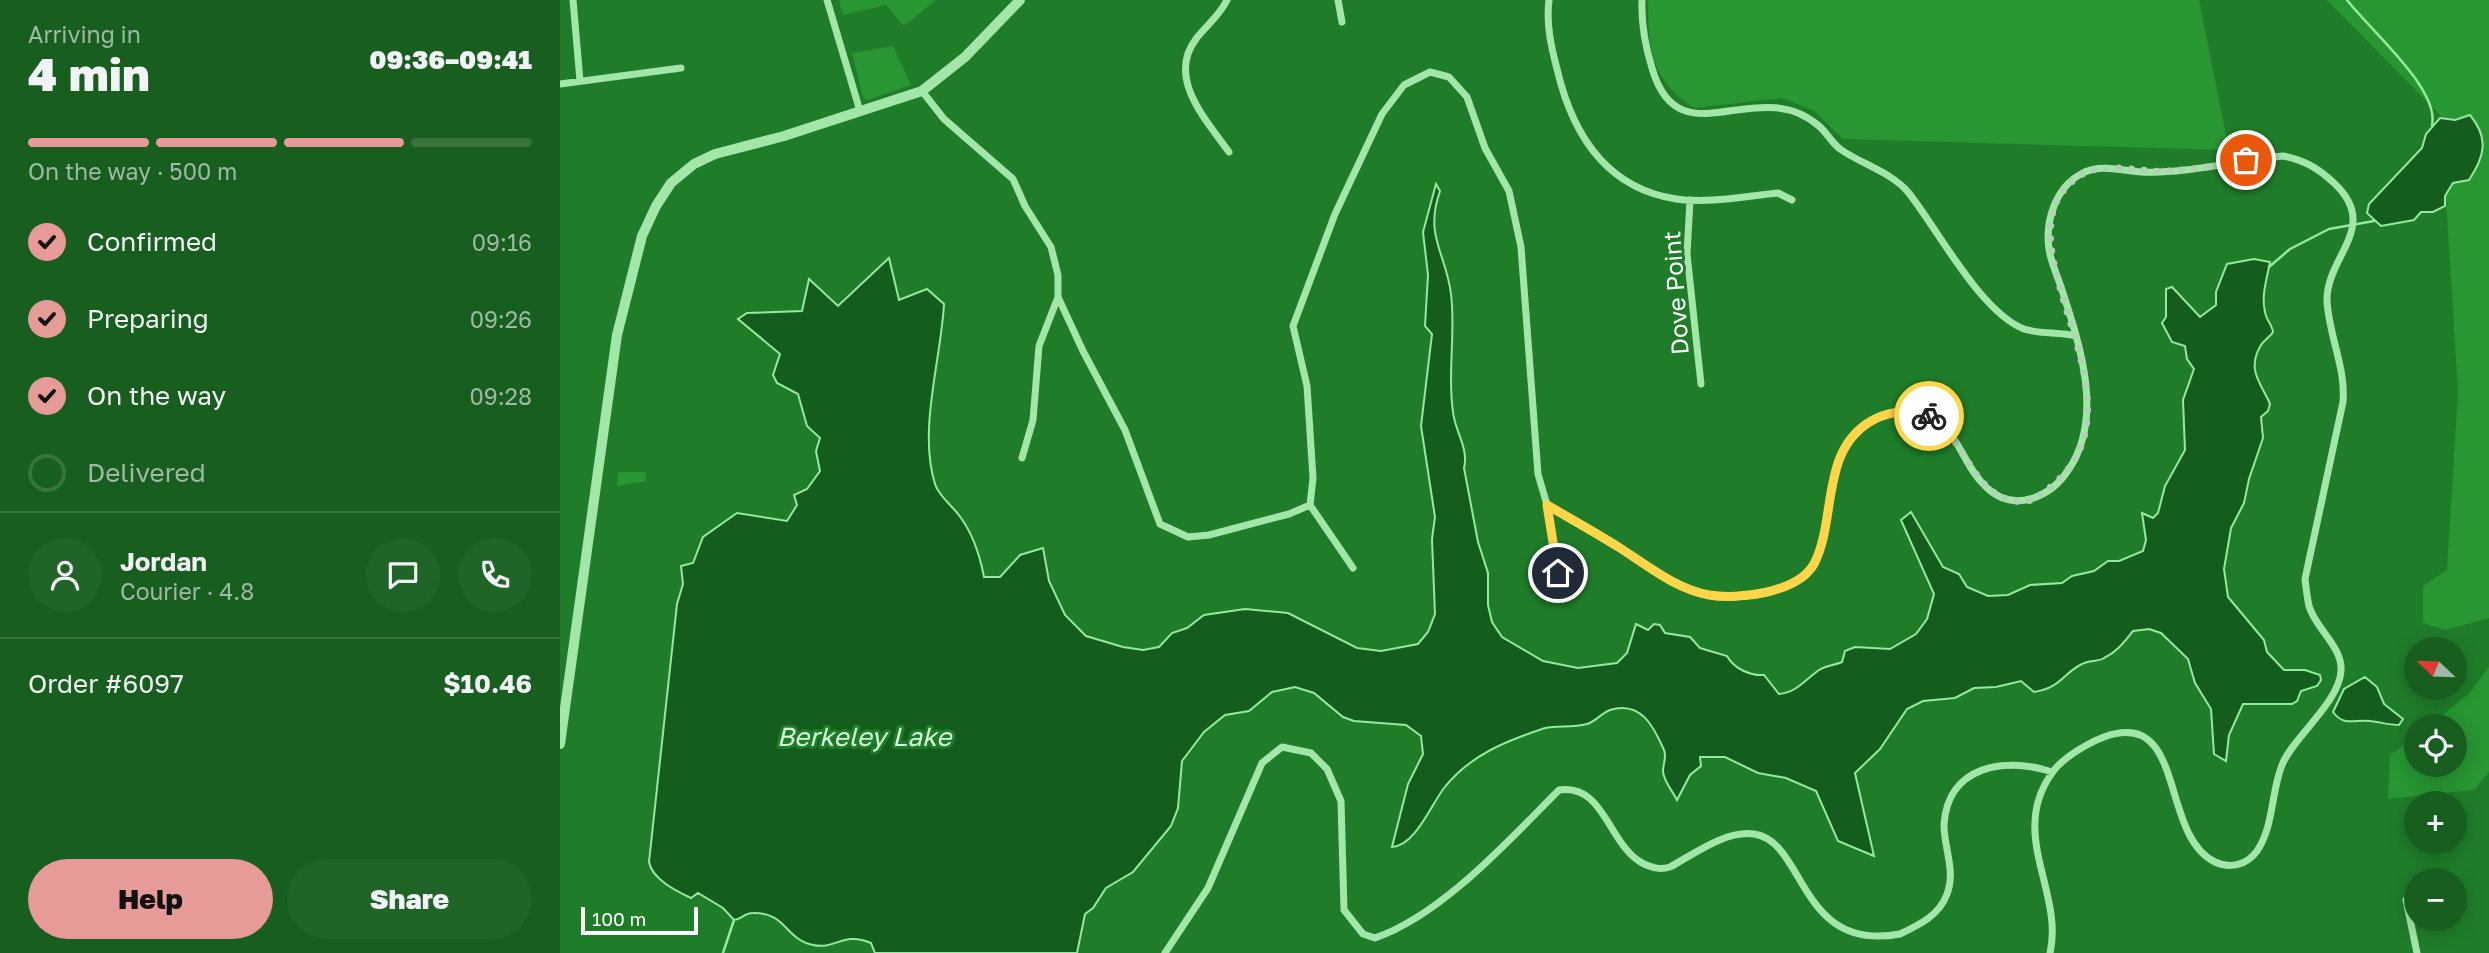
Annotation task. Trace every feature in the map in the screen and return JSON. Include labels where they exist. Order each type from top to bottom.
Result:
[{"type":"street","points":[[572,0],[580,81]]},
{"type":"street","points":[[827,0],[860,111]]},
{"type":"street","points":[[560,737],[606,397],[617,335],[642,236],[671,183],[694,164],[731,149],[784,136],[922,91],[965,57],[1020,0]]},
{"type":"street","points":[[1227,0],[1194,41],[1186,62],[1187,83],[1194,102],[1229,152]]},
{"type":"street","points":[[1338,0],[1342,22]]},
{"type":"street","points":[[1549,0],[1547,17],[1566,106],[1588,146],[1603,162],[1639,187],[1677,200],[1778,193],[1793,200]]},
{"type":"street","points":[[1642,0],[1643,36],[1652,68],[1660,90],[1672,104],[1687,113],[1706,115],[1768,104],[1799,113],[1819,126],[1837,148],[1907,191],[1934,233],[2003,318],[2026,330],[2076,335]]},
{"type":"street","points":[[560,84],[681,68]]},
{"type":"street","points":[[1353,568],[1310,505],[1313,478],[1307,386],[1293,326],[1335,214],[1382,114],[1404,85],[1430,72],[1449,77],[1467,97],[1485,148],[1509,191],[1521,247],[1538,474],[1547,505],[1562,596]]},
{"type":"street","points":[[922,91],[944,119],[1013,178],[1025,206],[1051,247],[1058,275],[1058,297],[1039,346],[1033,420],[1022,458]]},
{"type":"street","points":[[1547,505],[1661,576],[1707,595],[1747,598],[1771,592],[1814,564],[1823,533],[1830,486],[1842,452],[1863,426],[1882,415],[1908,411],[1927,415],[1941,423],[1986,487],[2005,498],[2023,503],[2036,499],[2068,472],[2083,445],[2088,416],[2076,335],[2049,250],[2049,215],[2061,193],[2081,174],[2103,167],[2140,172],[2170,171],[2283,156],[2301,159],[2321,171],[2345,194],[2352,213],[2353,231],[2331,274],[2327,297],[2329,323],[2344,386],[2343,402],[2305,579],[2309,607],[2340,658],[2341,674],[2320,715],[2282,764],[2263,839],[2255,853],[2241,864],[2228,866],[2213,861],[2192,844],[2157,745],[2141,734],[2121,731],[2098,740],[2052,772],[2039,800],[2035,821],[2036,856],[2054,935],[2050,953]]},
{"type":"street","name":"Dove Point","points":[[1690,200],[1687,254],[1701,384]]},
{"type":"street","points":[[1058,297],[1125,430],[1160,524],[1188,537],[1209,535],[1289,514],[1310,505]]},
{"type":"street","points":[[1166,953],[1208,888],[1251,782],[1262,763],[1282,747],[1311,753],[1327,769],[1341,801],[1344,910],[1350,921],[1369,937],[1375,938],[1394,932],[1455,889],[1559,790],[1572,788],[1592,799],[1622,846],[1633,858],[1652,867],[1670,867],[1723,839],[1741,834],[1755,834],[1771,840],[1821,925]]},
{"type":"street","points":[[1859,942],[1871,943],[1898,936],[1937,912],[1947,894],[1951,876],[1944,828],[1947,801],[1961,783],[1979,770],[2008,765],[2036,766],[2052,772]]},
{"type":"street","points":[[2412,931],[2417,953]]},
{"type":"shaded area","points":[[839,0],[936,0],[904,26],[886,5],[843,15]]},
{"type":"shaded area","points":[[1648,0],[2199,0],[2229,150],[1843,139],[1814,111],[1782,98],[1694,108],[1668,86],[1660,74],[1651,49]]},
{"type":"shaded area","points":[[2327,0],[2489,0],[2489,618],[2446,630],[2423,623],[2423,586],[2447,570],[2458,392],[2441,116]]},
{"type":"shaded area","points":[[893,46],[911,85],[868,100],[863,98],[852,53]]},
{"type":"shaded area","points":[[618,472],[646,472],[646,481],[617,486]]},
{"type":"shaded area","points":[[2489,667],[2489,772],[2474,790],[2404,791],[2404,797],[2388,799],[2390,755],[2404,744],[2404,777],[2467,777],[2467,714],[2443,714],[2461,700],[2468,700],[2469,694]]},
{"type":"water","points":[[2470,115],[2480,131],[2483,147],[2479,163],[2469,180],[2453,183],[2445,196],[2445,206],[2433,212],[2421,212],[2414,220],[2381,226],[2367,213],[2369,204],[2422,148],[2426,134],[2440,118],[2455,120]]},
{"type":"water","name":"Berkeley Lake","points":[[1436,184],[1440,191],[1434,220],[1435,233],[1451,294],[1451,397],[1454,419],[1465,454],[1464,468],[1478,542],[1488,573],[1488,605],[1492,622],[1502,637],[1543,661],[1578,668],[1617,663],[1627,653],[1636,624],[1648,630],[1654,624],[1660,625],[1665,633],[1690,637],[1700,648],[1727,656],[1743,671],[1764,675],[1779,694],[1791,691],[1824,667],[1842,662],[1845,651],[1855,647],[1890,649],[1916,634],[1927,619],[1934,594],[1901,520],[1911,512],[1943,567],[1959,574],[1967,587],[1988,596],[2008,595],[2030,585],[2062,583],[2072,576],[2094,571],[2108,561],[2119,561],[2143,551],[2146,540],[2142,513],[2153,518],[2158,513],[2165,486],[2185,450],[2183,400],[2194,369],[2187,359],[2185,346],[2172,342],[2162,323],[2166,317],[2166,289],[2172,287],[2200,317],[2216,305],[2216,292],[2227,264],[2254,259],[2270,262],[2264,299],[2266,315],[2273,332],[2261,345],[2255,369],[2270,404],[2268,411],[2261,417],[2263,438],[2244,503],[2231,528],[2224,569],[2228,597],[2264,640],[2267,652],[2284,670],[2305,670],[2320,675],[2321,680],[2317,686],[2301,691],[2297,701],[2292,704],[2243,704],[2229,735],[2226,761],[2214,754],[2211,709],[2195,683],[2188,659],[2161,633],[2149,629],[2133,631],[2109,655],[2082,664],[2056,684],[2043,690],[2034,692],[2021,681],[1996,687],[1974,688],[1955,698],[1923,701],[1907,709],[1880,749],[1855,773],[1874,856],[1838,841],[1816,791],[1786,778],[1758,773],[1725,757],[1700,757],[1701,766],[1690,775],[1677,800],[1663,775],[1665,753],[1656,733],[1638,712],[1621,708],[1607,711],[1587,724],[1545,728],[1490,750],[1454,776],[1422,824],[1408,840],[1392,847],[1408,784],[1423,754],[1421,736],[1406,725],[1354,721],[1343,717],[1314,693],[1295,687],[1272,692],[1249,711],[1225,715],[1204,732],[1182,761],[1178,808],[1171,826],[1133,872],[1106,888],[1093,908],[1085,914],[1077,953],[875,953],[871,943],[853,939],[828,945],[813,945],[797,938],[779,921],[764,914],[750,913],[734,920],[723,908],[698,893],[691,898],[666,884],[655,874],[649,862],[677,604],[683,584],[681,566],[693,563],[703,537],[737,513],[787,521],[797,505],[794,495],[807,489],[820,471],[816,451],[820,438],[807,426],[798,394],[777,383],[773,375],[780,354],[738,319],[747,313],[802,311],[809,279],[838,306],[889,258],[899,300],[927,289],[944,304],[929,441],[930,463],[937,489],[970,532],[984,577],[1000,577],[1020,555],[1043,548],[1049,581],[1065,615],[1086,636],[1143,650],[1159,647],[1172,633],[1187,628],[1204,615],[1245,609],[1288,613],[1357,648],[1381,651],[1418,644],[1428,632],[1435,614],[1432,539],[1435,517],[1421,426],[1432,334],[1425,326],[1428,275],[1423,232]]},
{"type":"water","points":[[2365,677],[2377,687],[2384,704],[2403,719],[2399,725],[2346,721],[2333,712],[2344,689]]},
{"type":"waterway","points":[[2347,0],[2414,77],[2432,110],[2432,125]]},
{"type":"waterway","points":[[2269,267],[2290,249],[2329,229],[2374,221]]},
{"type":"waterway","points":[[723,953],[734,920]]},
{"type":"way so far","points":[[1929,416],[1941,423],[1958,444],[1986,487],[2005,498],[2023,503],[2036,499],[2068,472],[2083,445],[2088,416],[2076,335],[2049,250],[2049,215],[2061,193],[2081,174],[2103,167],[2140,172],[2170,171],[2246,160]]},
{"type":"route","points":[[1558,573],[1547,505],[1621,548],[1661,576],[1707,595],[1747,598],[1771,592],[1814,564],[1823,533],[1830,486],[1842,452],[1854,436],[1863,426],[1888,413],[1908,411],[1929,416]]}]
